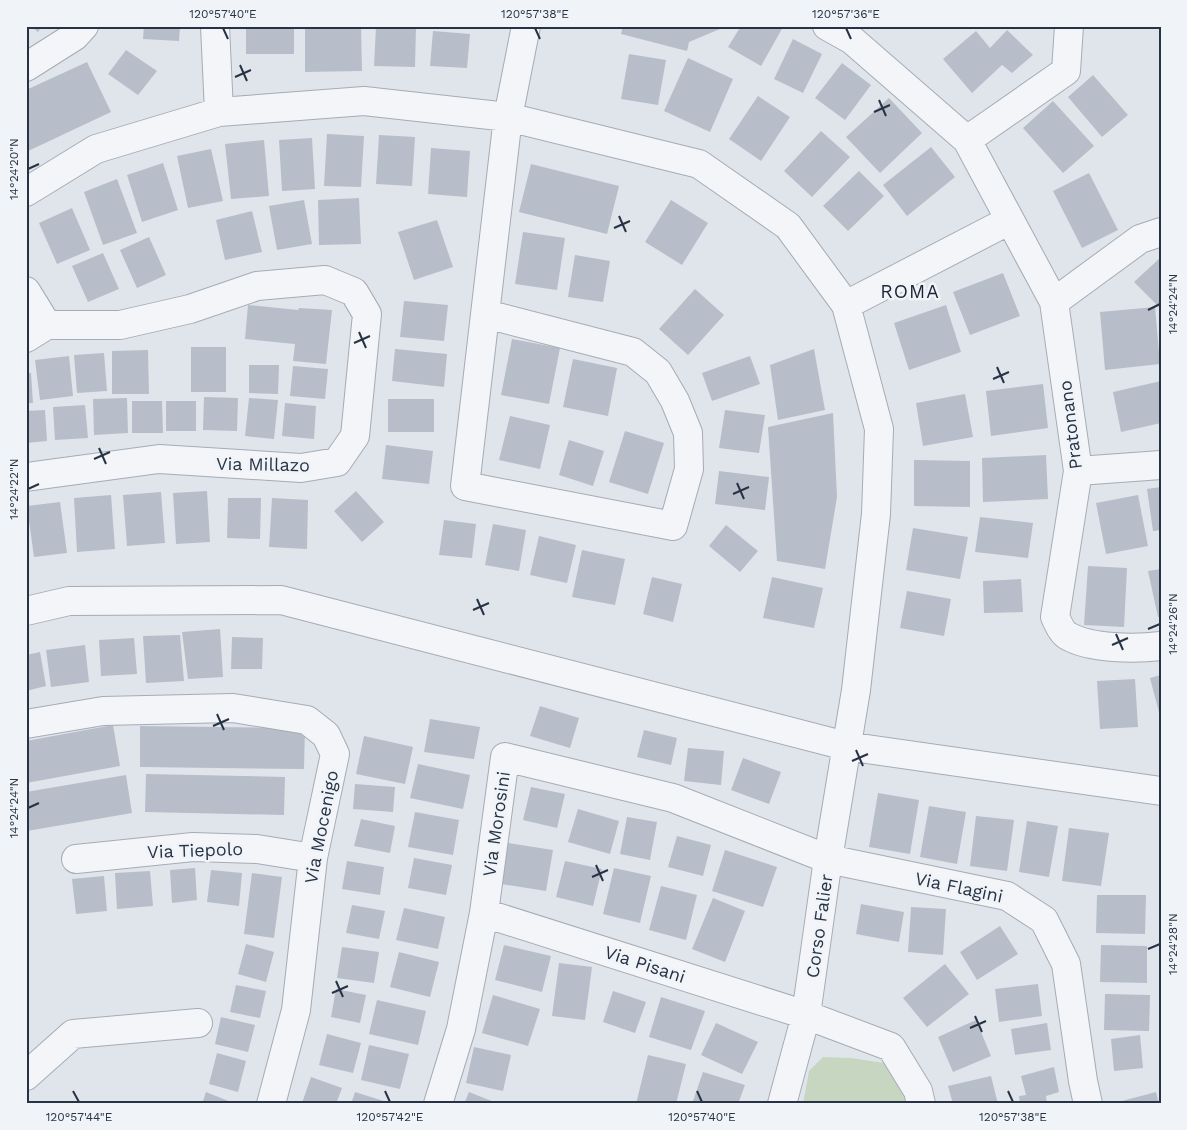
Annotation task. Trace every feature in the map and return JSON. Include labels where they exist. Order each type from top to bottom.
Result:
[{"type":"street","points":[[26,66],[75,36],[84,26]]},
{"type":"street","points":[[215,26],[219,112]]},
{"type":"street","points":[[486,314],[633,352],[658,372],[675,401],[688,433],[689,469],[673,526],[465,486],[508,116],[526,26]]},
{"type":"street","points":[[828,26],[852,40],[967,140],[1054,302],[1140,239],[1161,232]]},
{"type":"street","points":[[967,140],[1066,71],[1069,26]]},
{"type":"street","points":[[26,192],[96,149],[219,112],[364,102],[508,116],[699,164],[788,226],[846,305],[1010,220]]},
{"type":"street","name":"Via Millazo","points":[[26,291],[37,331],[120,325],[190,308],[257,286],[325,280],[354,292],[367,314],[355,436],[337,462],[301,468],[159,459],[26,477]]},
{"type":"street","name":"Pratonano","points":[[1054,302],[1078,471],[1055,617],[1066,636],[1092,644],[1143,648],[1161,646]]},
{"type":"street","name":"Corso Falier","points":[[782,1104],[806,1015],[828,859],[856,690],[876,514],[879,430],[846,305]]},
{"type":"street","points":[[1078,471],[1161,465]]},
{"type":"street","points":[[26,611],[69,601],[281,600],[846,746],[1161,791]]},
{"type":"street","name":"Via Mocenigo","points":[[26,724],[102,711],[233,708],[307,720],[326,735],[335,754],[313,858],[296,1010],[271,1104]]},
{"type":"street","name":"Via Morosini","points":[[438,1104],[461,1029],[484,912],[505,757],[673,798],[828,859]]},
{"type":"street","name":"Via Tiepolo","points":[[76,859],[193,847],[257,848],[313,858]]},
{"type":"street","name":"Via Flagini","points":[[828,859],[1007,896],[1044,920],[1066,964],[1088,1104]]},
{"type":"street","name":"Via Pisani","points":[[484,912],[806,1015],[891,1047],[918,1091],[921,1104]]},
{"type":"street","points":[[26,1076],[73,1034],[198,1023]]},
{"type":"green space","points":[[823,1057],[851,1058],[884,1063],[906,1088],[910,1104],[803,1104],[809,1071]]},
{"type":"building","points":[[31,26],[42,26],[38,32]]},
{"type":"building","points":[[144,26],[180,26],[179,41],[143,39]]},
{"type":"building","points":[[246,26],[294,26],[294,54],[246,54]]},
{"type":"building","points":[[305,26],[361,26],[362,71],[305,72]]},
{"type":"building","points":[[623,26],[727,26],[689,42],[687,51],[621,34]]},
{"type":"building","points":[[741,26],[783,27],[761,66],[728,47]]},
{"type":"building","points":[[376,27],[416,27],[415,67],[374,66]]},
{"type":"building","points":[[1007,30],[1033,55],[1012,73],[1002,65],[972,93],[943,59],[976,31],[990,48]]},
{"type":"building","points":[[433,31],[470,34],[467,68],[430,66]]},
{"type":"building","points":[[793,39],[822,54],[803,93],[774,79]]},
{"type":"building","points":[[126,50],[157,71],[138,95],[108,74]]},
{"type":"building","points":[[629,54],[666,60],[658,105],[621,99]]},
{"type":"building","points":[[688,58],[733,79],[710,132],[664,111]]},
{"type":"building","points":[[87,62],[111,112],[26,152],[26,90]]},
{"type":"building","points":[[842,63],[871,85],[845,120],[815,98]]},
{"type":"building","points":[[1093,75],[1128,115],[1102,137],[1068,97]]},
{"type":"building","points":[[758,96],[790,117],[761,161],[729,139]]},
{"type":"building","points":[[889,98],[922,133],[880,173],[846,137]]},
{"type":"building","points":[[1053,101],[1094,146],[1063,173],[1023,128]]},
{"type":"building","points":[[821,131],[850,157],[812,197],[784,171]]},
{"type":"building","points":[[327,134],[364,136],[361,187],[324,186]]},
{"type":"building","points":[[379,135],[415,137],[412,186],[376,184]]},
{"type":"building","points":[[312,138],[315,189],[282,191],[279,140]]},
{"type":"building","points":[[264,140],[269,196],[231,199],[225,144]]},
{"type":"building","points":[[931,147],[955,177],[907,216],[883,185]]},
{"type":"building","points":[[431,148],[470,151],[467,197],[428,194]]},
{"type":"building","points":[[211,149],[223,201],[188,208],[177,156]]},
{"type":"building","points":[[163,163],[178,210],[142,222],[127,175]]},
{"type":"building","points":[[531,164],[619,186],[607,234],[519,212]]},
{"type":"building","points":[[859,171],[884,196],[848,231],[823,206]]},
{"type":"building","points":[[1089,173],[1118,230],[1082,248],[1053,191]]},
{"type":"building","points":[[117,179],[137,233],[103,245],[84,192]]},
{"type":"building","points":[[359,198],[361,244],[319,245],[318,200]]},
{"type":"building","points":[[304,200],[312,244],[277,250],[269,206]]},
{"type":"building","points":[[671,200],[708,223],[682,265],[645,242]]},
{"type":"building","points":[[72,208],[90,250],[57,264],[39,223]]},
{"type":"building","points":[[252,211],[262,252],[225,260],[216,220]]},
{"type":"building","points":[[437,220],[453,267],[414,280],[398,232]]},
{"type":"building","points":[[523,232],[565,238],[557,290],[515,284]]},
{"type":"building","points":[[149,237],[166,275],[137,288],[120,250]]},
{"type":"building","points":[[103,253],[119,289],[88,302],[72,266]]},
{"type":"building","points":[[575,255],[610,261],[603,302],[568,297]]},
{"type":"building","points":[[1161,257],[1161,309],[1134,282]]},
{"type":"building","points":[[1003,273],[1020,316],[970,335],[953,292]]},
{"type":"building","points":[[695,289],[724,315],[688,355],[659,329]]},
{"type":"building","points":[[404,301],[448,305],[444,341],[400,337]]},
{"type":"building","points":[[248,305],[298,310],[299,308],[332,310],[326,364],[293,361],[295,344],[245,339]]},
{"type":"building","points":[[946,305],[961,352],[909,370],[894,323]]},
{"type":"building","points":[[1155,307],[1160,364],[1105,370],[1100,312]]},
{"type":"building","points":[[512,339],[560,348],[549,404],[501,395]]},
{"type":"building","points":[[191,347],[226,347],[226,392],[191,392]]},
{"type":"building","points":[[395,349],[447,354],[444,387],[392,381]]},
{"type":"building","points":[[814,349],[825,410],[778,420],[770,365]]},
{"type":"building","points":[[148,350],[149,394],[112,394],[112,351]]},
{"type":"building","points":[[104,353],[107,391],[77,393],[74,355]]},
{"type":"building","points":[[69,356],[73,396],[40,400],[35,360]]},
{"type":"building","points":[[750,356],[760,384],[712,401],[702,373]]},
{"type":"building","points":[[573,359],[617,368],[608,416],[563,407]]},
{"type":"building","points":[[249,365],[279,365],[278,394],[249,393]]},
{"type":"building","points":[[293,366],[328,369],[325,399],[290,396]]},
{"type":"building","points":[[26,373],[31,373],[33,403],[26,403]]},
{"type":"building","points":[[1161,381],[1161,423],[1121,432],[1113,392]]},
{"type":"building","points":[[1043,384],[1048,428],[991,436],[986,391]]},
{"type":"building","points":[[965,394],[973,437],[923,446],[916,403]]},
{"type":"building","points":[[204,397],[238,398],[237,431],[203,430]]},
{"type":"building","points":[[127,398],[128,433],[94,435],[93,399]]},
{"type":"building","points":[[249,398],[278,400],[274,439],[245,436]]},
{"type":"building","points":[[388,399],[434,399],[434,432],[388,432]]},
{"type":"building","points":[[132,401],[162,401],[163,433],[132,433]]},
{"type":"building","points":[[166,401],[196,401],[196,431],[166,431]]},
{"type":"building","points":[[285,403],[316,406],[314,439],[282,436]]},
{"type":"building","points":[[85,405],[88,438],[55,440],[53,407]]},
{"type":"building","points":[[45,410],[47,441],[26,443],[26,411]]},
{"type":"building","points":[[725,410],[765,415],[759,453],[719,448]]},
{"type":"building","points":[[833,413],[837,497],[825,569],[777,561],[768,427]]},
{"type":"building","points":[[510,416],[550,425],[540,469],[499,460]]},
{"type":"building","points":[[625,431],[664,443],[648,494],[609,482]]},
{"type":"building","points":[[569,440],[604,451],[593,486],[559,475]]},
{"type":"building","points":[[386,445],[433,451],[429,484],[382,479]]},
{"type":"building","points":[[1046,455],[1048,499],[983,502],[982,458]]},
{"type":"building","points":[[914,460],[970,461],[970,507],[914,506]]},
{"type":"building","points":[[719,471],[769,477],[765,510],[715,504]]},
{"type":"building","points":[[1161,487],[1161,530],[1153,531],[1147,489]]},
{"type":"building","points":[[207,491],[210,542],[176,544],[173,493]]},
{"type":"building","points":[[356,491],[384,522],[362,542],[334,511]]},
{"type":"building","points":[[161,492],[165,543],[127,546],[123,495]]},
{"type":"building","points":[[111,495],[115,549],[77,552],[74,498]]},
{"type":"building","points":[[1138,495],[1148,546],[1106,554],[1096,503]]},
{"type":"building","points":[[228,498],[261,498],[260,539],[227,538]]},
{"type":"building","points":[[272,498],[308,500],[307,549],[269,547]]},
{"type":"building","points":[[60,502],[67,553],[34,557],[27,506]]},
{"type":"building","points":[[980,517],[1033,523],[1028,558],[975,552]]},
{"type":"building","points":[[444,520],[476,524],[472,558],[439,555]]},
{"type":"building","points":[[493,524],[526,530],[519,571],[485,565]]},
{"type":"building","points":[[726,525],[758,551],[740,572],[709,546]]},
{"type":"building","points":[[913,528],[968,537],[960,579],[906,570]]},
{"type":"building","points":[[539,536],[576,545],[567,583],[530,575]]},
{"type":"building","points":[[582,550],[625,559],[615,605],[572,597]]},
{"type":"building","points":[[1088,566],[1127,568],[1124,627],[1084,625]]},
{"type":"building","points":[[1161,569],[1161,617],[1158,617],[1148,571]]},
{"type":"building","points":[[652,577],[682,584],[673,622],[643,614]]},
{"type":"building","points":[[772,577],[823,588],[814,628],[763,618]]},
{"type":"building","points":[[1021,579],[1023,612],[984,613],[983,581]]},
{"type":"building","points":[[907,591],[951,599],[944,636],[900,628]]},
{"type":"building","points":[[220,629],[223,677],[188,679],[182,632]]},
{"type":"building","points":[[180,635],[184,681],[146,683],[143,636]]},
{"type":"building","points":[[232,637],[263,638],[262,669],[231,669]]},
{"type":"building","points":[[134,638],[137,674],[101,676],[99,640]]},
{"type":"building","points":[[85,645],[89,682],[51,687],[46,650]]},
{"type":"building","points":[[40,652],[46,686],[26,691],[26,655]]},
{"type":"building","points":[[1161,675],[1161,716],[1160,716],[1150,678]]},
{"type":"building","points":[[1135,679],[1138,727],[1100,729],[1097,681]]},
{"type":"building","points":[[540,706],[579,718],[570,748],[530,736]]},
{"type":"building","points":[[430,719],[480,727],[474,759],[424,752]]},
{"type":"building","points":[[113,725],[120,766],[26,783],[26,741]]},
{"type":"building","points":[[140,726],[305,728],[304,769],[140,767]]},
{"type":"building","points":[[644,730],[677,738],[671,765],[637,757]]},
{"type":"building","points":[[364,736],[413,747],[405,784],[356,774]]},
{"type":"building","points":[[688,748],[724,751],[721,785],[684,781]]},
{"type":"building","points":[[743,758],[781,772],[769,804],[731,790]]},
{"type":"building","points":[[418,764],[470,775],[463,809],[410,798]]},
{"type":"building","points":[[146,774],[285,777],[284,815],[145,812]]},
{"type":"building","points":[[126,775],[132,813],[27,831],[26,792]]},
{"type":"building","points":[[355,784],[395,787],[393,812],[353,809]]},
{"type":"building","points":[[531,787],[565,794],[557,828],[523,820]]},
{"type":"building","points":[[878,793],[919,800],[910,854],[869,847]]},
{"type":"building","points":[[929,806],[966,812],[957,864],[920,857]]},
{"type":"building","points":[[578,809],[619,821],[610,854],[568,842]]},
{"type":"building","points":[[415,812],[459,820],[453,855],[408,847]]},
{"type":"building","points":[[976,816],[1014,820],[1007,871],[970,866]]},
{"type":"building","points":[[627,817],[657,822],[650,860],[620,854]]},
{"type":"building","points":[[361,819],[395,826],[390,853],[354,846]]},
{"type":"building","points":[[1027,821],[1058,826],[1049,877],[1019,872]]},
{"type":"building","points":[[1069,828],[1109,833],[1101,886],[1062,881]]},
{"type":"building","points":[[677,836],[711,845],[703,876],[668,867]]},
{"type":"building","points":[[508,843],[553,850],[546,891],[501,884]]},
{"type":"building","points":[[725,850],[777,867],[763,907],[712,891]]},
{"type":"building","points":[[414,858],[452,865],[446,895],[408,888]]},
{"type":"building","points":[[347,861],[384,867],[380,895],[342,889]]},
{"type":"building","points":[[565,861],[602,869],[593,906],[556,897]]},
{"type":"building","points":[[195,868],[197,900],[172,903],[170,870]]},
{"type":"building","points":[[614,868],[651,876],[640,923],[603,914]]},
{"type":"building","points":[[211,870],[242,873],[239,906],[207,902]]},
{"type":"building","points":[[150,871],[153,906],[117,909],[115,873]]},
{"type":"building","points":[[252,873],[282,877],[274,938],[244,934]]},
{"type":"building","points":[[104,876],[107,911],[76,914],[72,879]]},
{"type":"building","points":[[661,886],[697,895],[686,940],[649,930]]},
{"type":"building","points":[[1097,895],[1146,895],[1145,934],[1096,933]]},
{"type":"building","points":[[713,898],[745,911],[725,962],[692,949]]},
{"type":"building","points":[[861,904],[904,912],[899,942],[856,934]]},
{"type":"building","points":[[352,905],[385,911],[379,939],[346,933]]},
{"type":"building","points":[[911,907],[946,909],[943,955],[908,952]]},
{"type":"building","points":[[404,908],[445,917],[438,949],[396,940]]},
{"type":"building","points":[[1000,926],[1018,954],[977,980],[960,952]]},
{"type":"building","points":[[246,944],[274,952],[266,982],[238,974]]},
{"type":"building","points":[[504,945],[551,956],[542,992],[495,980]]},
{"type":"building","points":[[1101,945],[1147,946],[1147,983],[1100,982]]},
{"type":"building","points":[[342,947],[379,952],[374,983],[337,978]]},
{"type":"building","points":[[399,952],[439,962],[430,997],[390,987]]},
{"type":"building","points":[[559,963],[592,967],[585,1020],[552,1016]]},
{"type":"building","points":[[945,964],[969,994],[927,1027],[903,998]]},
{"type":"building","points":[[1038,984],[1042,1016],[999,1022],[995,989]]},
{"type":"building","points":[[236,985],[266,991],[260,1018],[230,1012]]},
{"type":"building","points":[[336,989],[366,995],[360,1023],[331,1017]]},
{"type":"building","points":[[613,991],[646,1002],[635,1033],[603,1022]]},
{"type":"building","points":[[1105,994],[1150,995],[1149,1031],[1104,1030]]},
{"type":"building","points":[[493,995],[540,1009],[528,1046],[482,1033]]},
{"type":"building","points":[[661,997],[705,1011],[691,1050],[649,1037]]},
{"type":"building","points":[[377,1000],[426,1011],[418,1045],[369,1034]]},
{"type":"building","points":[[221,1017],[255,1025],[248,1052],[215,1044]]},
{"type":"building","points":[[976,1020],[991,1056],[953,1072],[938,1037]]},
{"type":"building","points":[[716,1023],[758,1042],[742,1074],[701,1055]]},
{"type":"building","points":[[1047,1023],[1051,1050],[1015,1055],[1011,1029]]},
{"type":"building","points":[[327,1034],[361,1043],[353,1073],[319,1065]]},
{"type":"building","points":[[1140,1035],[1143,1068],[1114,1071],[1111,1039]]},
{"type":"building","points":[[369,1045],[409,1054],[400,1089],[361,1080]]},
{"type":"building","points":[[474,1047],[511,1055],[503,1091],[466,1083]]},
{"type":"building","points":[[217,1053],[246,1061],[238,1092],[209,1084]]},
{"type":"building","points":[[648,1055],[686,1064],[676,1104],[636,1104]]},
{"type":"building","points":[[1054,1067],[1059,1092],[1046,1096],[1047,1104],[1020,1104],[1019,1096],[1026,1095],[1021,1076]]},
{"type":"building","points":[[703,1072],[745,1085],[738,1104],[692,1104]]},
{"type":"building","points":[[991,1076],[998,1104],[953,1104],[948,1086]]},
{"type":"building","points":[[311,1077],[342,1088],[336,1104],[302,1103]]},
{"type":"building","points":[[206,1092],[236,1104],[202,1104]]},
{"type":"building","points":[[355,1092],[390,1103],[390,1104],[351,1104]]},
{"type":"building","points":[[469,1092],[499,1104],[464,1104]]},
{"type":"building","points":[[1156,1092],[1159,1104],[1119,1104],[1118,1102]]},
{"type":"district","name":"ROMA","points":[[910,291]]}]
